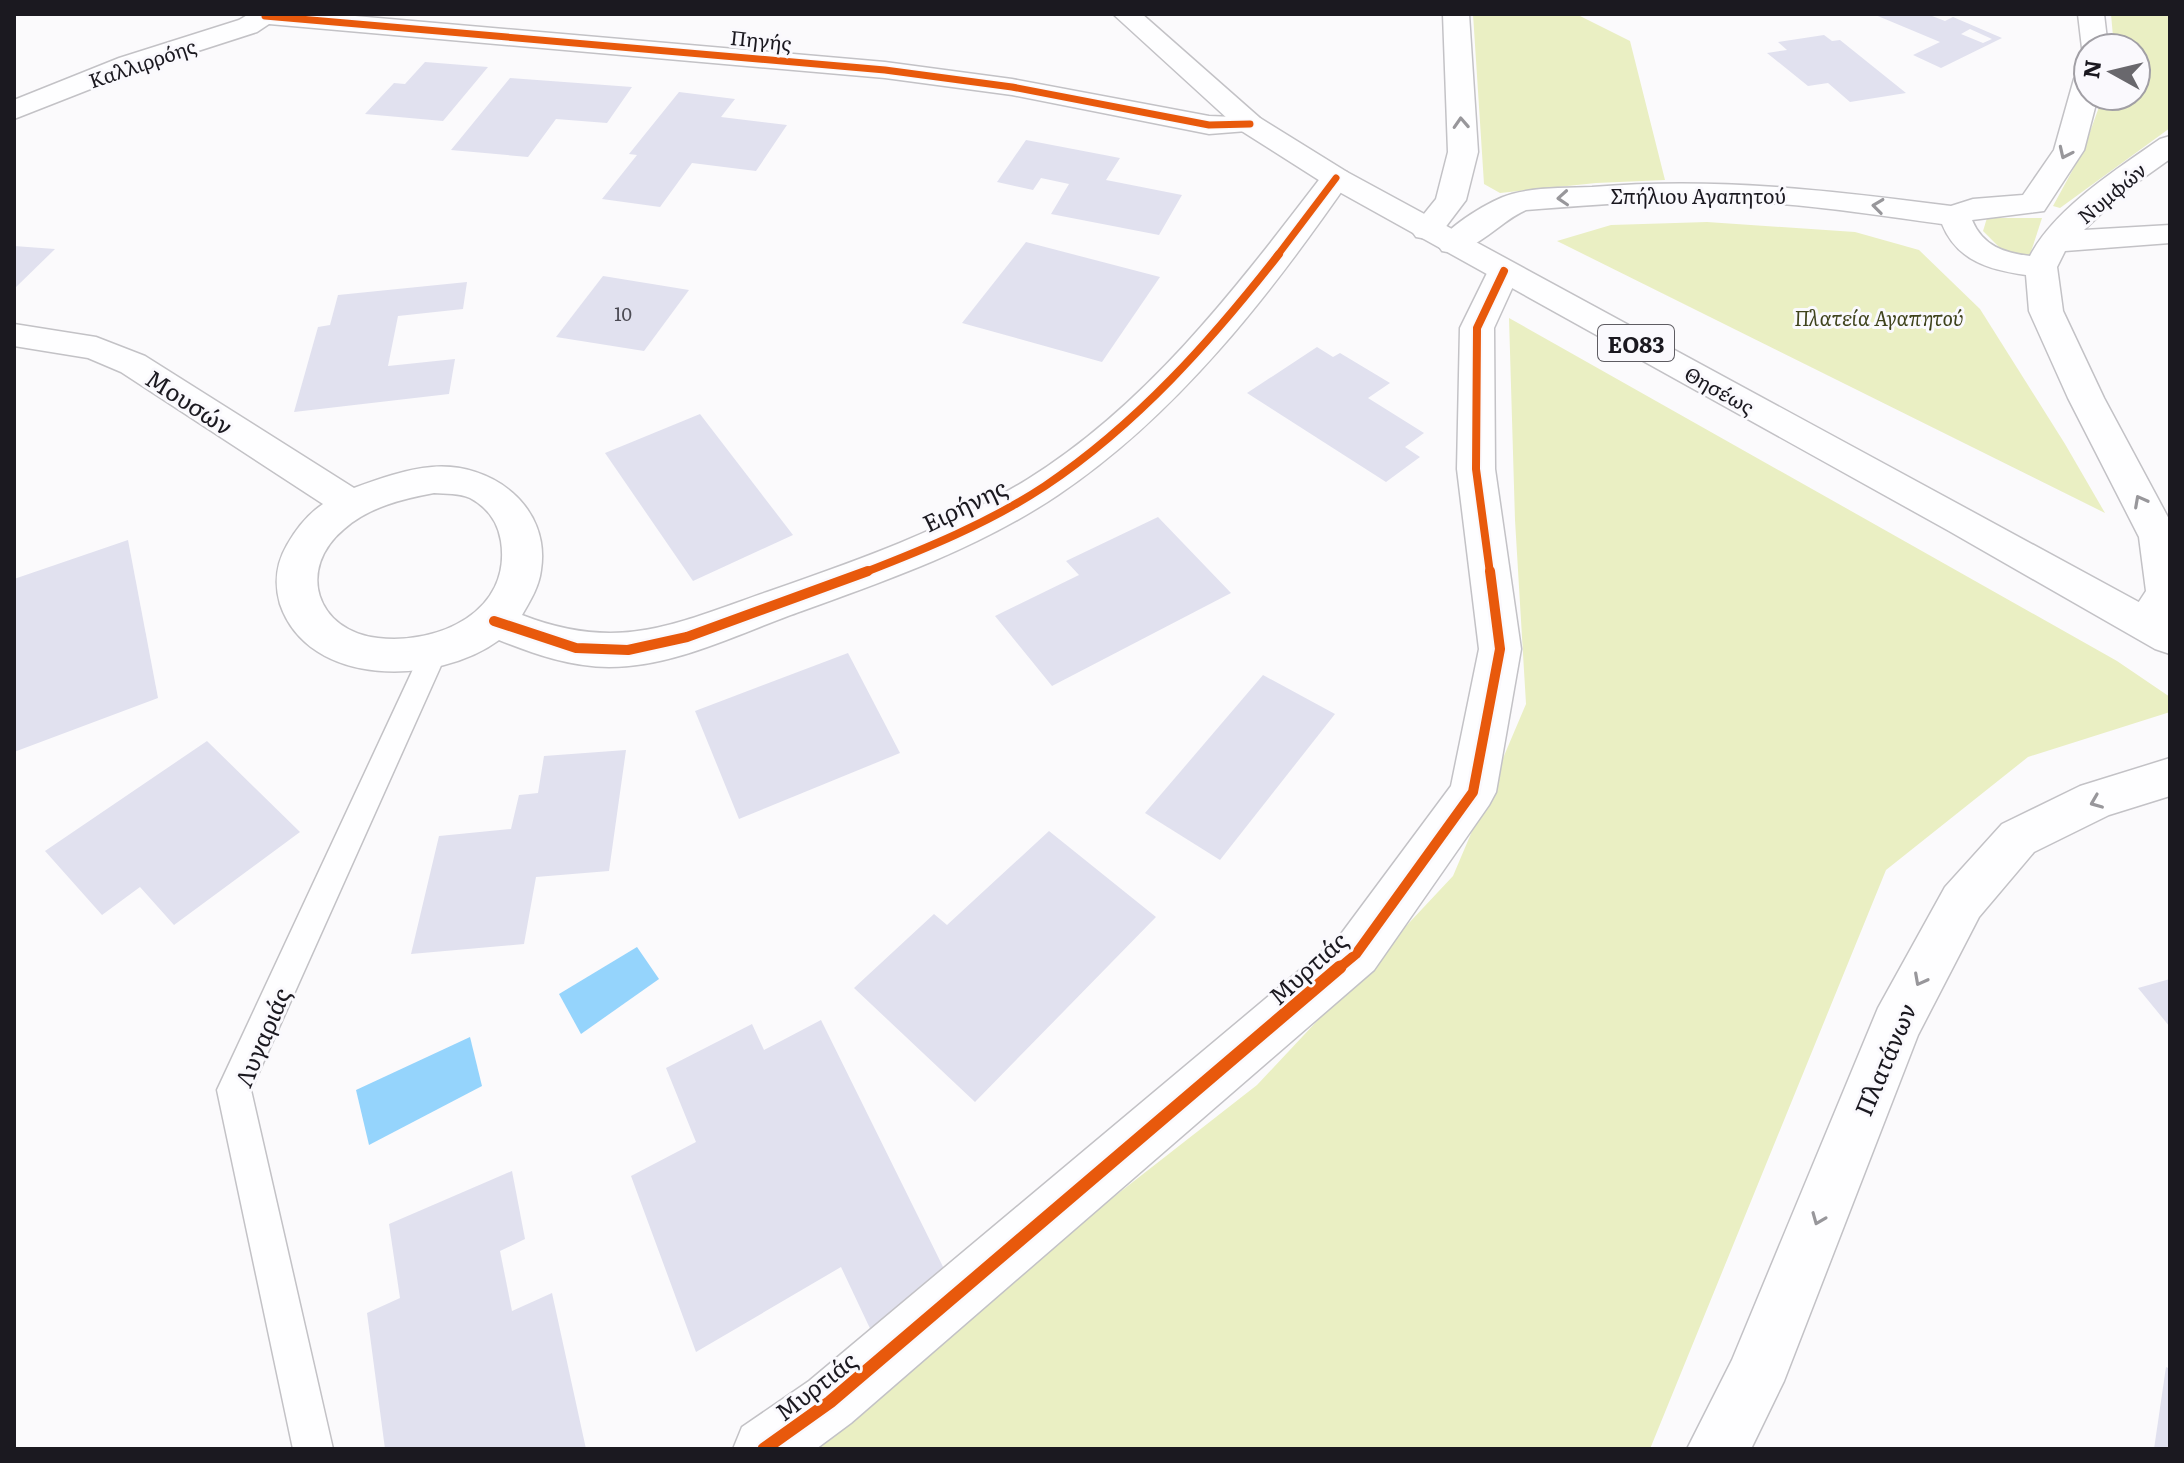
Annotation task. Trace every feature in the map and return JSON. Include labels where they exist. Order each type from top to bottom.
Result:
[{"type":"street","name":"Θησέως","points":[[1126,14],[1250,124],[1336,178],[2158,631]]},
{"type":"street","points":[[1440,237],[1463,152],[1456,14]]},
{"type":"street","name":"Πηγής","points":[[267,15],[885,70],[1027,89],[1209,125],[1250,124]]},
{"type":"street","name":"Καλλιρρόης","points":[[14,110],[149,56],[248,26],[267,15]]},
{"type":"street","points":[[2079,112],[2069,150],[2033,204],[1973,208],[1955,216],[1961,237],[1996,260],[2047,255],[2170,234]]},
{"type":"street","name":"Νυμφών","points":[[2047,255],[2114,185],[2170,145]]},
{"type":"street","name":"Ειρήνης","points":[[494,621],[536,638],[577,648],[626,651],[668,642],[827,587],[989,518],[1072,467],[1130,418],[1179,370],[1211,338],[1336,178]]},
{"type":"street","name":"Σπήλιου Αγαπητού","points":[[1440,237],[1520,201],[1629,193],[1723,192],[1800,196],[1955,216]]},
{"type":"street","points":[[2047,255],[2046,311],[2086,398],[2159,537],[2167,593],[2158,631]]},
{"type":"street","name":"Μυρτιάς","points":[[764,1449],[830,1402],[1356,954],[1473,792],[1500,649],[1476,469],[1477,328],[1504,271]]},
{"type":"street","name":"Μουσών","points":[[14,335],[96,348],[133,364],[351,504]]},
{"type":"street","points":[[434,480],[481,487],[504,504],[520,528],[523,557],[517,590],[494,621],[465,639],[435,650],[408,655],[370,653],[330,638],[303,613],[294,589],[295,573],[301,555],[323,524],[351,504],[393,488],[434,480]]},
{"type":"street","name":"Πλατάνων","points":[[1718,1449],[1754,1381],[1896,1025],[1962,902],[2018,838],[2096,800],[2170,777]]},
{"type":"lane","name":"Λυγαριάς","points":[[313,1449],[234,1090],[435,650]]},
{"type":"green space","points":[[1473,14],[1576,14],[1630,41],[1665,180],[1596,183],[1500,193],[1484,184]]},
{"type":"green space","points":[[2111,14],[2170,14],[2170,128],[2060,208],[2053,206],[2083,151],[2097,112],[2152,112],[2152,32],[2113,32]]},
{"type":"green space","points":[[1987,218],[2042,218],[2028,261],[2006,254],[1983,231]]},
{"type":"green space","name":"Πλατεία Αγαπητού","points":[[1707,222],[1855,232],[1919,250],[1980,309],[2105,513],[1557,241],[1611,225]]},
{"type":"green space","points":[[1509,318],[2117,661],[2170,697],[2170,712],[2028,757],[1886,870],[1650,1449],[791,1449],[1257,1085],[1453,876],[1526,704],[1515,520]]},
{"type":"water","points":[[637,947],[659,979],[581,1034],[559,994]]},
{"type":"water","points":[[470,1037],[482,1086],[369,1145],[356,1090]]},
{"type":"building","points":[[1873,14],[1927,14],[1945,21],[1953,17],[2002,38],[1941,68],[1913,55],[1940,42]],"holes":[[[1970,29],[1992,39],[1983,43],[1961,34]]]},
{"type":"building","points":[[1824,35],[1832,41],[1840,40],[1906,93],[1850,102],[1828,83],[1808,86],[1767,53],[1787,50],[1778,42]]},
{"type":"building","points":[[425,62],[488,67],[443,121],[365,114],[394,83],[405,84]]},
{"type":"building","points":[[510,78],[632,87],[607,123],[556,119],[528,157],[451,150]]},
{"type":"building","points":[[679,92],[735,99],[721,117],[787,125],[756,171],[692,163],[660,207],[602,199],[637,155],[629,154]]},
{"type":"building","points":[[1026,140],[1120,158],[1106,180],[1182,195],[1159,235],[1051,214],[1069,184],[1041,178],[1033,190],[997,182]]},
{"type":"building","points":[[1026,242],[1160,277],[1102,362],[962,323]]},
{"type":"building","points":[[14,246],[55,249],[14,289]]},
{"type":"building","points":[[603,276],[689,290],[644,351],[556,337]]},
{"type":"building","points":[[467,282],[463,309],[398,316],[388,366],[455,359],[449,394],[294,412],[318,327],[330,325],[338,295]]},
{"type":"building","points":[[1317,347],[1333,357],[1340,353],[1390,383],[1368,398],[1424,433],[1405,447],[1420,457],[1386,482],[1247,393]]},
{"type":"building","points":[[700,414],[793,535],[693,581],[605,453]]},
{"type":"building","points":[[1158,517],[1231,593],[1052,686],[995,616],[1079,575],[1066,561]]},
{"type":"building","points":[[128,540],[158,698],[14,752],[14,579]]},
{"type":"building","points":[[848,653],[900,753],[739,819],[695,711]]},
{"type":"building","points":[[1263,675],[1335,714],[1220,860],[1145,813]]},
{"type":"building","points":[[207,741],[300,832],[174,925],[140,887],[102,915],[45,851]]},
{"type":"building","points":[[626,750],[609,871],[536,877],[524,944],[411,954],[439,836],[511,829],[519,795],[538,793],[544,756]]},
{"type":"building","points":[[1049,831],[1156,917],[975,1102],[854,988],[934,914],[947,925]]},
{"type":"building","points":[[2170,979],[2170,1027],[2138,988]]},
{"type":"building","points":[[821,1020],[955,1291],[875,1339],[841,1267],[696,1352],[631,1176],[696,1142],[666,1068],[752,1024],[764,1050]]},
{"type":"building","points":[[512,1171],[525,1239],[500,1251],[512,1311],[552,1293],[586,1449],[385,1449],[367,1313],[400,1298],[389,1224]]},
{"type":"building","points":[[2166,1367],[2170,1369],[2170,1449],[2154,1449]]},
{"type":"cycle path","points":[[265,16],[885,70],[1012,87],[1209,125],[1250,124]]},
{"type":"cycle path","points":[[494,621],[576,648],[611,651],[648,647],[707,630],[850,578],[981,522],[1043,487],[1086,457],[1165,386],[1238,304],[1336,178]]},
{"type":"cycle path","points":[[764,1449],[830,1402],[1356,954],[1473,792],[1500,649],[1476,469],[1477,328],[1504,271]]}]
